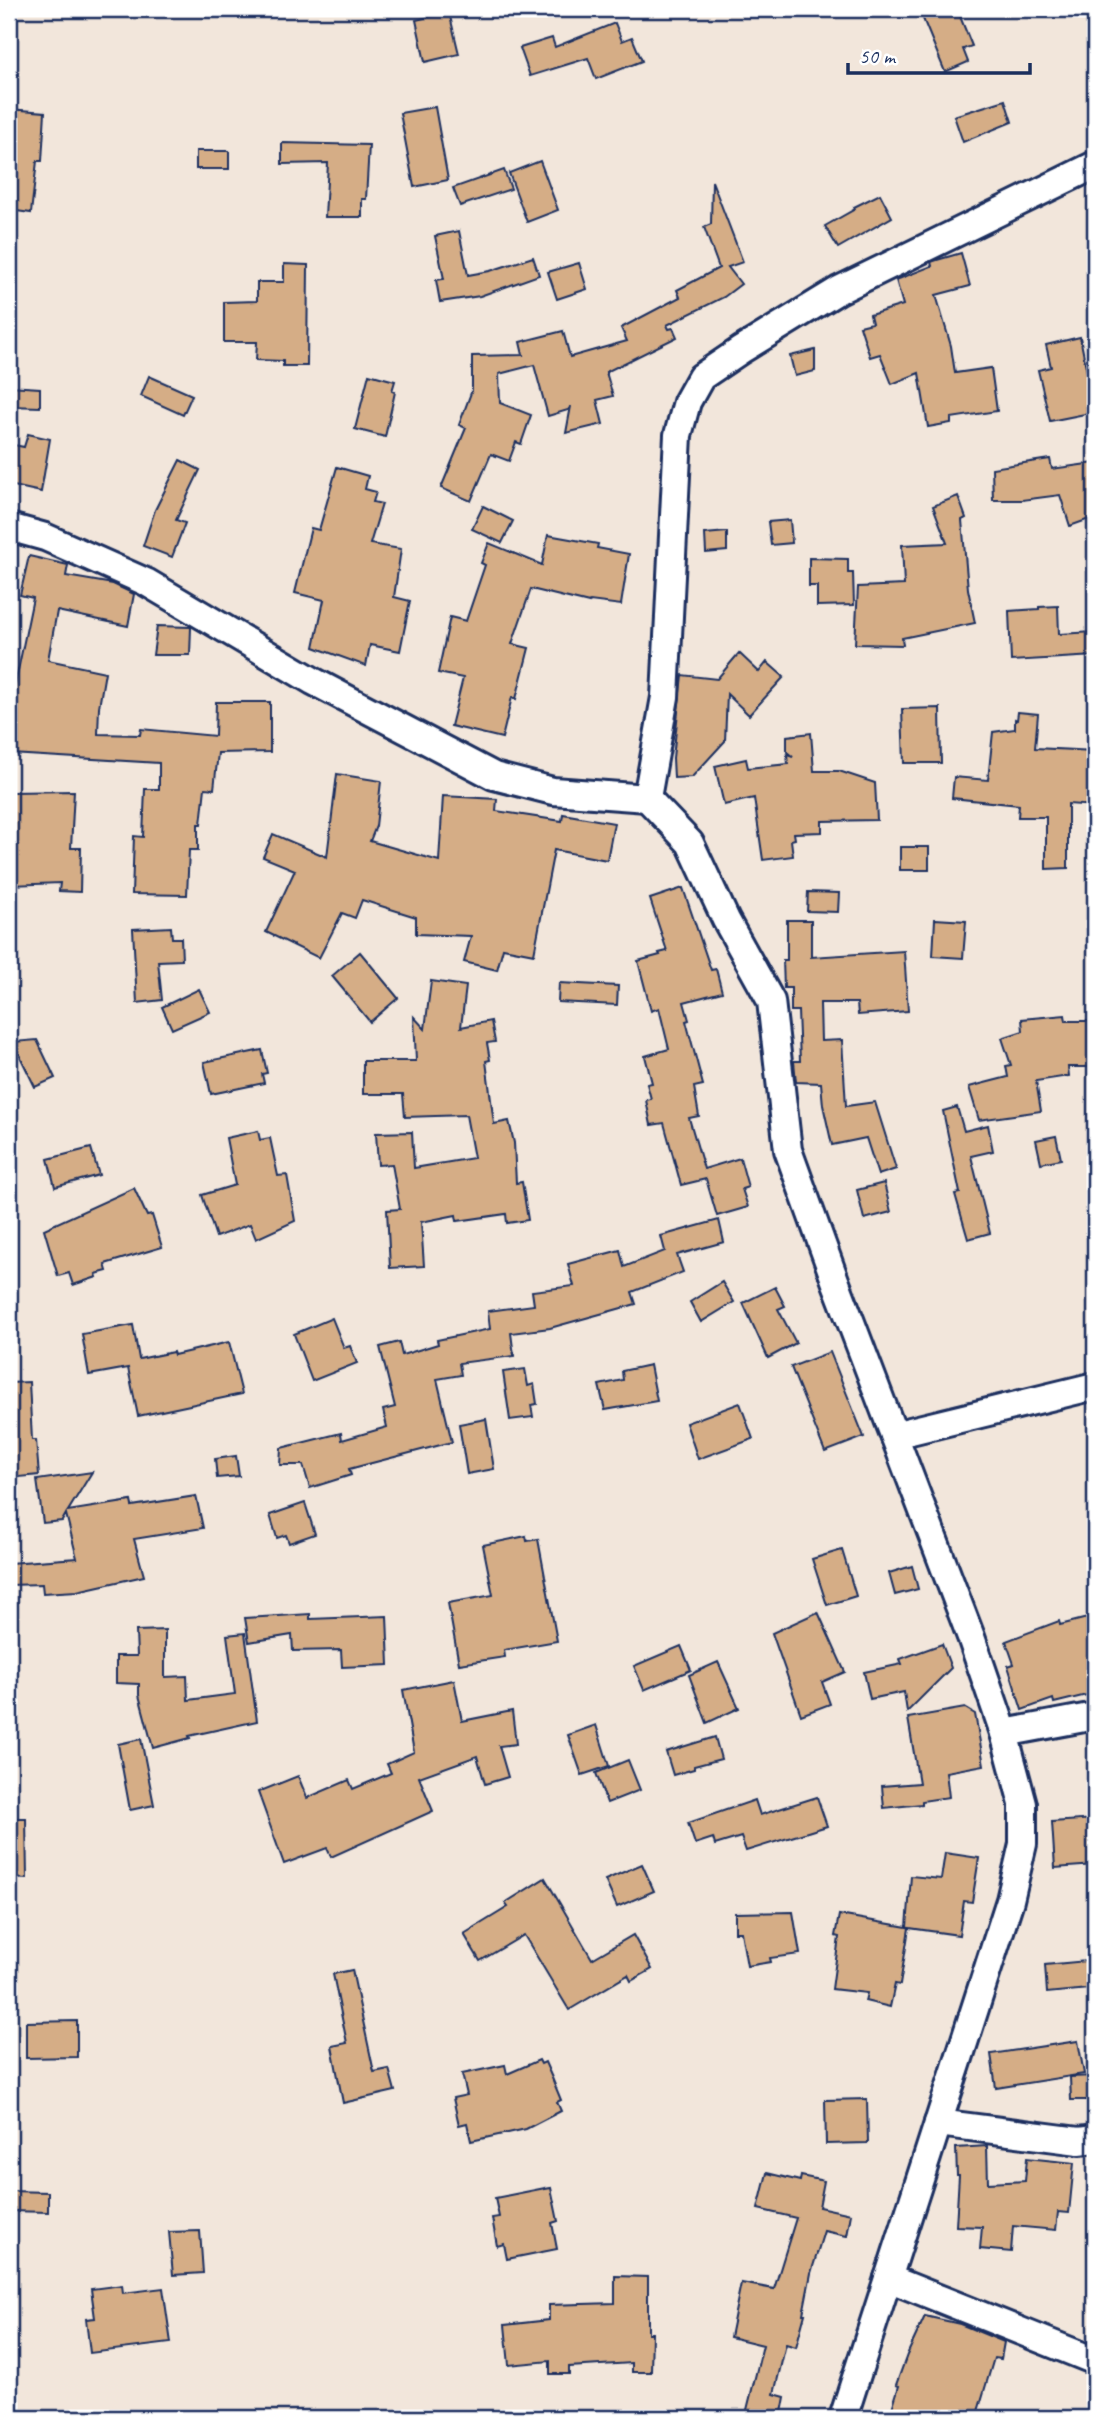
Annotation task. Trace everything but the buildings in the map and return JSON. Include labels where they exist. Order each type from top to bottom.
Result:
[{"type":"street","points":[[647,798],[665,697],[678,435],[687,402],[701,377],[839,290],[1095,165]]},
{"type":"street","points":[[9,527],[45,537],[146,582],[313,681],[494,776],[553,791],[647,798],[690,843],[726,920],[771,1001],[788,1150],[971,1637],[1004,1732],[1023,1804],[1023,1844],[1010,1900],[843,2418]]},
{"type":"street","points":[[894,1436],[1095,1386]]},
{"type":"street","points":[[1004,1732],[1095,1716]]},
{"type":"street","points":[[938,2123],[1079,2141],[1095,2139]]},
{"type":"street","points":[[888,2278],[1095,2361]]}]
